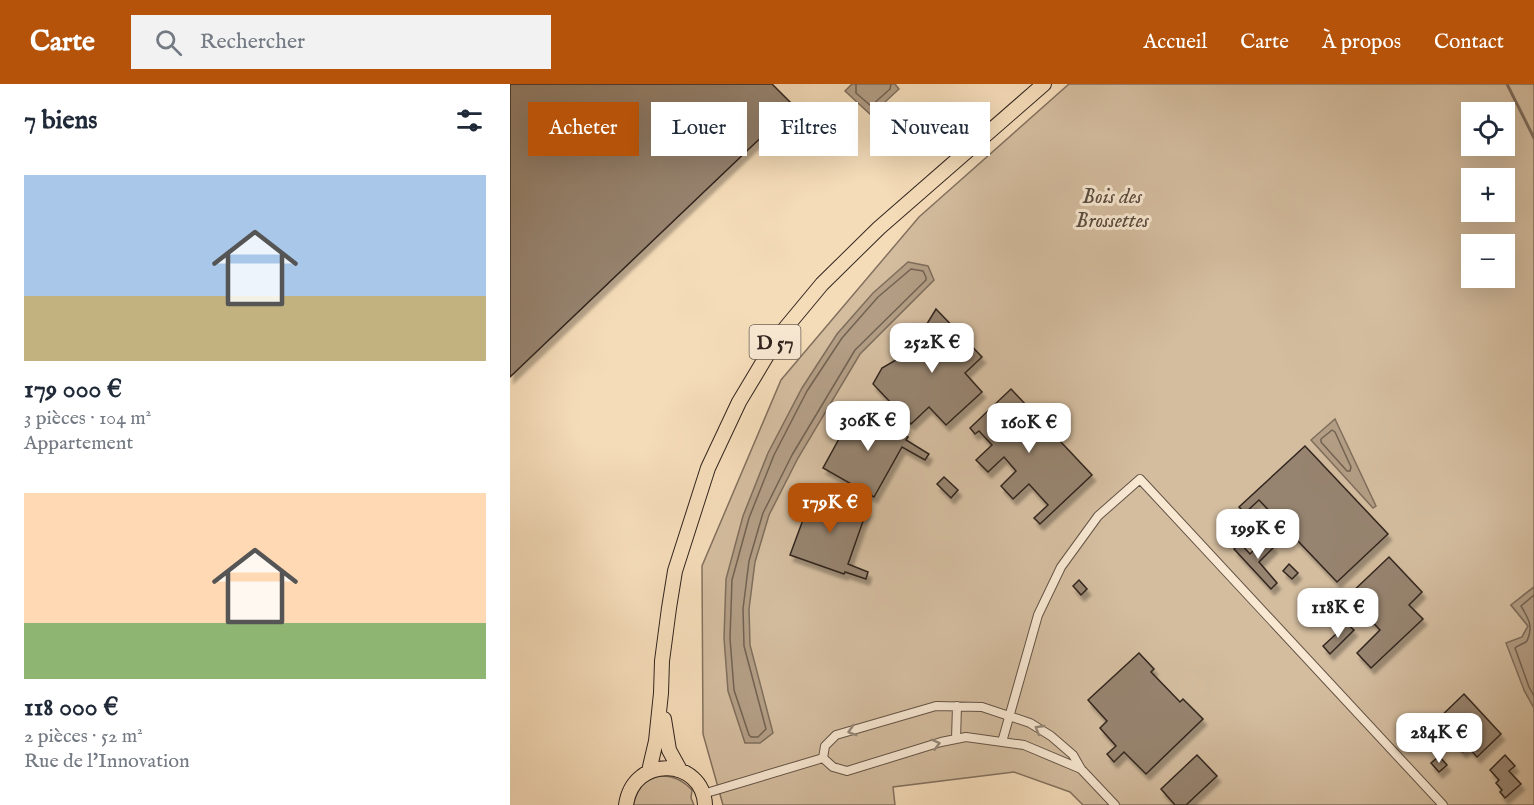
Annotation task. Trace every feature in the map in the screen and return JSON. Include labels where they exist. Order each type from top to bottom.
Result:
[{"type":"main road","name":"D 57","points":[[650,771],[656,741],[662,661],[675,571],[708,468],[739,402],[778,338],[822,284],[879,228],[1044,84]]},
{"type":"main road","name":"D 57","points":[[661,693],[666,739],[680,770]]},
{"type":"main road","points":[[626,805],[630,790],[638,779],[659,768],[680,770],[692,777],[700,788],[704,800]]},
{"type":"street","points":[[1002,742],[1038,615],[1061,567],[1098,516],[1140,479],[1443,805]]},
{"type":"street","points":[[823,758],[825,746],[836,735],[936,706],[982,707],[1030,723],[1051,736],[1073,755],[1081,769],[1115,805]]},
{"type":"street","points":[[956,739],[957,706]]},
{"type":"street","points":[[823,758],[833,767],[847,771],[941,742],[966,738],[1024,745],[1081,769]]},
{"type":"street","points":[[704,800],[823,758]]},
{"type":"green space","name":"Bois des Brossettes","points":[[1069,84],[1534,84],[1534,587],[1511,605],[1528,626],[1522,637],[1524,690],[1534,708],[1534,805],[1083,805],[1070,792],[1014,772],[893,787],[895,805],[723,805],[703,734],[702,566],[781,380],[919,217]]},
{"type":"green space","points":[[659,776],[673,777],[685,783],[692,790],[691,798],[694,805],[633,805],[641,786],[648,780]]},
{"type":"water","points":[[852,84],[895,84],[899,89],[885,102],[870,102],[870,114],[845,91]]},
{"type":"water","points":[[908,262],[928,266],[934,280],[860,354],[798,458],[769,515],[755,562],[749,609],[750,645],[773,733],[760,743],[745,743],[728,691],[724,638],[726,579],[743,516],[768,453],[802,388],[837,334],[873,293]]},
{"type":"water","points":[[1335,419],[1376,506],[1373,508],[1311,440]]},
{"type":"water","points":[[1534,587],[1534,708],[1524,690],[1506,643],[1522,637],[1528,626],[1511,605]]},
{"type":"building","points":[[510,84],[772,84],[790,102],[759,102],[759,139],[747,151],[747,102],[651,102],[651,156],[742,156],[510,377]]},
{"type":"building","points":[[936,309],[982,357],[965,373],[982,392],[946,425],[929,407],[911,424],[873,384],[882,368],[896,360],[906,345],[919,337]]},
{"type":"building","points":[[1011,389],[1092,475],[1040,524],[1034,518],[1048,505],[1029,484],[1013,499],[1001,486],[1016,471],[1004,457],[988,472],[976,460],[992,445],[979,431],[975,434],[970,428]]},
{"type":"building","points":[[856,408],[908,437],[906,440],[929,454],[925,460],[902,447],[874,497],[823,468]]},
{"type":"building","points":[[1305,446],[1388,534],[1337,582],[1259,500],[1245,513],[1239,507]]},
{"type":"building","points":[[944,477],[958,490],[951,498],[937,484]]},
{"type":"building","points":[[814,490],[867,510],[848,564],[868,572],[866,579],[845,572],[844,574],[790,555]]},
{"type":"building","points":[[1265,538],[1274,547],[1259,562],[1277,583],[1271,589],[1234,549],[1240,543],[1250,554]]},
{"type":"building","points":[[1389,557],[1422,592],[1409,605],[1423,619],[1371,668],[1357,653],[1380,630],[1348,596]]},
{"type":"building","points":[[1289,564],[1298,573],[1292,579],[1283,571]]},
{"type":"building","points":[[1079,580],[1087,589],[1081,595],[1073,586]]},
{"type":"building","points":[[1347,624],[1354,630],[1330,654],[1323,646]]},
{"type":"building","points":[[1139,653],[1154,669],[1151,672],[1180,702],[1183,699],[1203,719],[1146,774],[1124,752],[1114,762],[1107,754],[1116,746],[1100,728],[1107,721],[1088,700]]},
{"type":"building","points":[[1464,694],[1501,734],[1477,757],[1468,747],[1463,752],[1435,722]]},
{"type":"building","points":[[1197,755],[1217,776],[1186,805],[1175,805],[1161,789]]},
{"type":"building","points":[[1505,755],[1515,766],[1509,771],[1521,784],[1505,798],[1496,783],[1499,780],[1490,770]]},
{"type":"building","points":[[1439,756],[1447,765],[1439,772],[1431,763]]},
{"type":"waterway","points":[[1507,84],[1534,138]]}]
